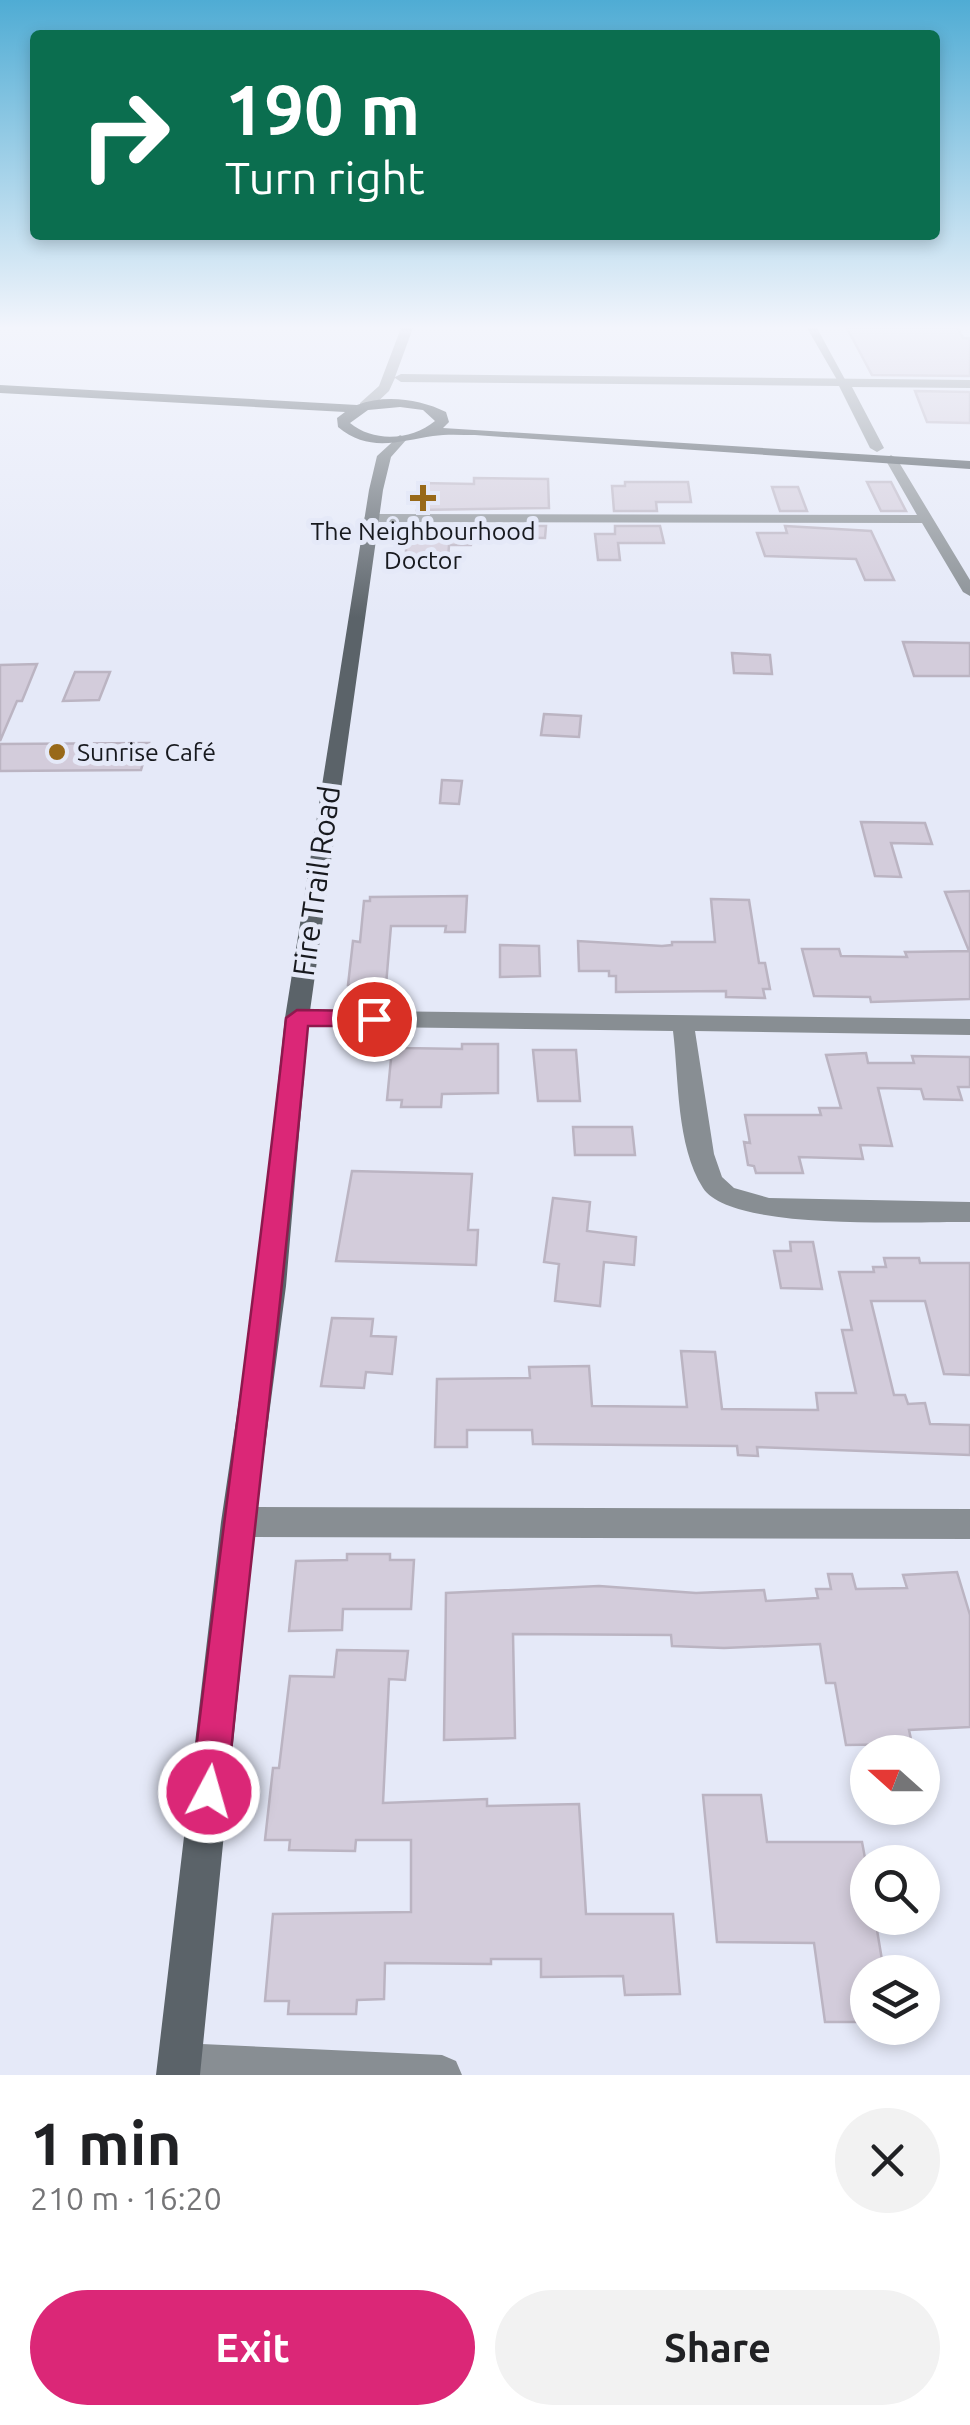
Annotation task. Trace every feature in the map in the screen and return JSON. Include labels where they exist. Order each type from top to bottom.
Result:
[{"type":"main road","points":[[329,425],[362,436],[400,439],[431,432],[475,432],[970,465]]},
{"type":"main road","points":[[431,432],[439,425]]},
{"type":"main road","points":[[551,425],[970,453]]},
{"type":"main road","points":[[362,436],[381,464]]},
{"type":"main road","name":"Fire Trail Road","points":[[179,2069],[238,1522],[271,1286],[297,1018],[371,518],[381,464],[400,439]]},
{"type":"street","points":[[865,425],[877,448]]},
{"type":"street","points":[[890,460],[970,592]]},
{"type":"street","points":[[371,518],[926,519]]},
{"type":"street","points":[[297,1018],[970,1027]]},
{"type":"street","points":[[683,1023],[704,1166],[721,1193],[744,1204],[769,1208],[970,1212]]},
{"type":"street","points":[[238,1522],[970,1524]]},
{"type":"street","points":[[179,2069],[442,2075]]},
{"type":"building","points":[[474,478],[548,479],[549,508],[417,510],[421,483],[474,484]]},
{"type":"building","points":[[625,482],[688,482],[691,502],[656,502],[657,511],[614,511],[612,486],[625,486]]},
{"type":"building","points":[[867,482],[891,482],[906,511],[881,511]]},
{"type":"building","points":[[772,487],[798,487],[807,511],[780,511]]},
{"type":"building","points":[[410,526],[546,526],[545,538],[474,537],[471,545],[449,545],[448,560],[406,560],[406,532],[410,532]]},
{"type":"building","points":[[615,526],[660,526],[664,543],[618,543],[620,560],[598,560],[595,534],[615,534]]},
{"type":"building","points":[[785,526],[871,531],[894,580],[865,580],[856,559],[765,556],[757,533],[787,533]]},
{"type":"building","points":[[903,642],[970,643],[970,676],[914,676]]},
{"type":"building","points":[[732,653],[770,655],[772,674],[734,673]]},
{"type":"building","points":[[37,664],[22,701],[17,701],[0,741],[0,665]]},
{"type":"building","points":[[75,672],[110,672],[99,700],[63,701]]},
{"type":"building","points":[[544,714],[581,716],[579,737],[541,735]]},
{"type":"building","points":[[149,743],[141,770],[0,771],[0,744]]},
{"type":"building","points":[[442,780],[462,781],[459,804],[440,803]]},
{"type":"building","points":[[861,822],[925,823],[932,844],[891,843],[901,877],[875,876]]},
{"type":"building","points":[[970,891],[970,999],[871,1002],[870,997],[814,996],[802,949],[839,949],[841,956],[907,957],[905,952],[969,951],[945,892]]},
{"type":"building","points":[[467,896],[465,932],[445,932],[446,926],[391,926],[386,985],[348,985],[353,941],[360,942],[364,901],[370,901],[370,897]]},
{"type":"building","points":[[711,899],[749,900],[759,963],[765,963],[770,989],[763,989],[765,998],[726,997],[726,991],[616,992],[616,976],[609,976],[609,971],[579,971],[578,941],[662,946],[672,942],[715,942]]},
{"type":"building","points":[[500,945],[539,946],[540,976],[500,977]]},
{"type":"building","points":[[366,1033],[406,1034],[405,1048],[462,1049],[462,1044],[498,1044],[498,1093],[442,1094],[441,1107],[401,1107],[402,1100],[387,1100],[391,1059],[363,1059]]},
{"type":"building","points":[[533,1050],[576,1050],[580,1101],[538,1101]]},
{"type":"building","points":[[866,1053],[868,1063],[914,1063],[912,1056],[970,1057],[970,1087],[958,1087],[962,1100],[924,1099],[921,1089],[878,1088],[892,1146],[860,1145],[863,1159],[799,1157],[803,1173],[756,1173],[754,1166],[748,1165],[744,1142],[750,1143],[745,1115],[821,1115],[819,1108],[841,1108],[826,1055]]},
{"type":"building","points":[[573,1127],[632,1127],[635,1155],[575,1155]]},
{"type":"building","points":[[352,1171],[472,1174],[468,1230],[478,1230],[476,1265],[336,1261]]},
{"type":"building","points":[[553,1198],[590,1202],[587,1231],[636,1237],[634,1265],[604,1262],[600,1306],[555,1301],[559,1264],[544,1262]]},
{"type":"building","points":[[790,1242],[813,1242],[822,1289],[781,1288],[774,1251],[791,1251]]},
{"type":"building","points":[[884,1258],[970,1263],[970,1375],[944,1374],[925,1301],[871,1301],[894,1395],[905,1395],[908,1404],[925,1403],[930,1424],[970,1425],[970,1455],[757,1447],[758,1456],[738,1455],[737,1446],[533,1444],[532,1430],[467,1430],[467,1447],[435,1447],[437,1379],[530,1378],[529,1367],[589,1366],[592,1406],[687,1407],[681,1351],[715,1352],[722,1409],[818,1410],[816,1393],[856,1393],[842,1330],[852,1330],[839,1272],[874,1272],[873,1267],[886,1267]]},
{"type":"building","points":[[332,1318],[373,1319],[371,1336],[396,1337],[392,1374],[366,1372],[364,1388],[321,1386]]},
{"type":"building","points":[[347,1554],[390,1554],[390,1560],[414,1560],[411,1609],[343,1609],[342,1630],[289,1631],[296,1561],[347,1560]]},
{"type":"building","points":[[957,1572],[970,1615],[970,1727],[909,1730],[910,1735],[850,1735],[850,1745],[846,1745],[835,1683],[826,1683],[820,1644],[724,1648],[672,1646],[671,1635],[513,1634],[515,1738],[444,1740],[446,1593],[599,1586],[696,1593],[764,1590],[766,1601],[818,1598],[816,1589],[831,1589],[828,1574],[852,1574],[856,1589],[907,1588],[903,1575]]},
{"type":"building","points":[[337,1650],[408,1651],[405,1680],[389,1679],[383,1803],[487,1799],[487,1806],[579,1804],[586,1914],[673,1914],[680,1994],[625,1995],[623,1976],[541,1977],[541,1959],[491,1959],[491,1964],[385,1963],[384,1999],[357,2000],[356,2014],[288,2014],[289,2001],[265,2001],[273,1914],[411,1912],[411,1840],[356,1840],[355,1851],[289,1850],[290,1840],[265,1840],[290,1676],[334,1677]]},
{"type":"building","points":[[703,1795],[761,1795],[767,1842],[862,1842],[863,1845],[850,1845],[850,1935],[878,1935],[881,1955],[850,1955],[850,2022],[825,2022],[814,1943],[717,1942]]},
{"type":"place","name":"The Neighbourhood Doctor","points":[[423,498]]},
{"type":"place","name":"Sunrise Café","points":[[57,752]]},
{"type":"route","points":[[209,1792],[238,1522],[271,1286],[297,1018],[374,1019]]}]
